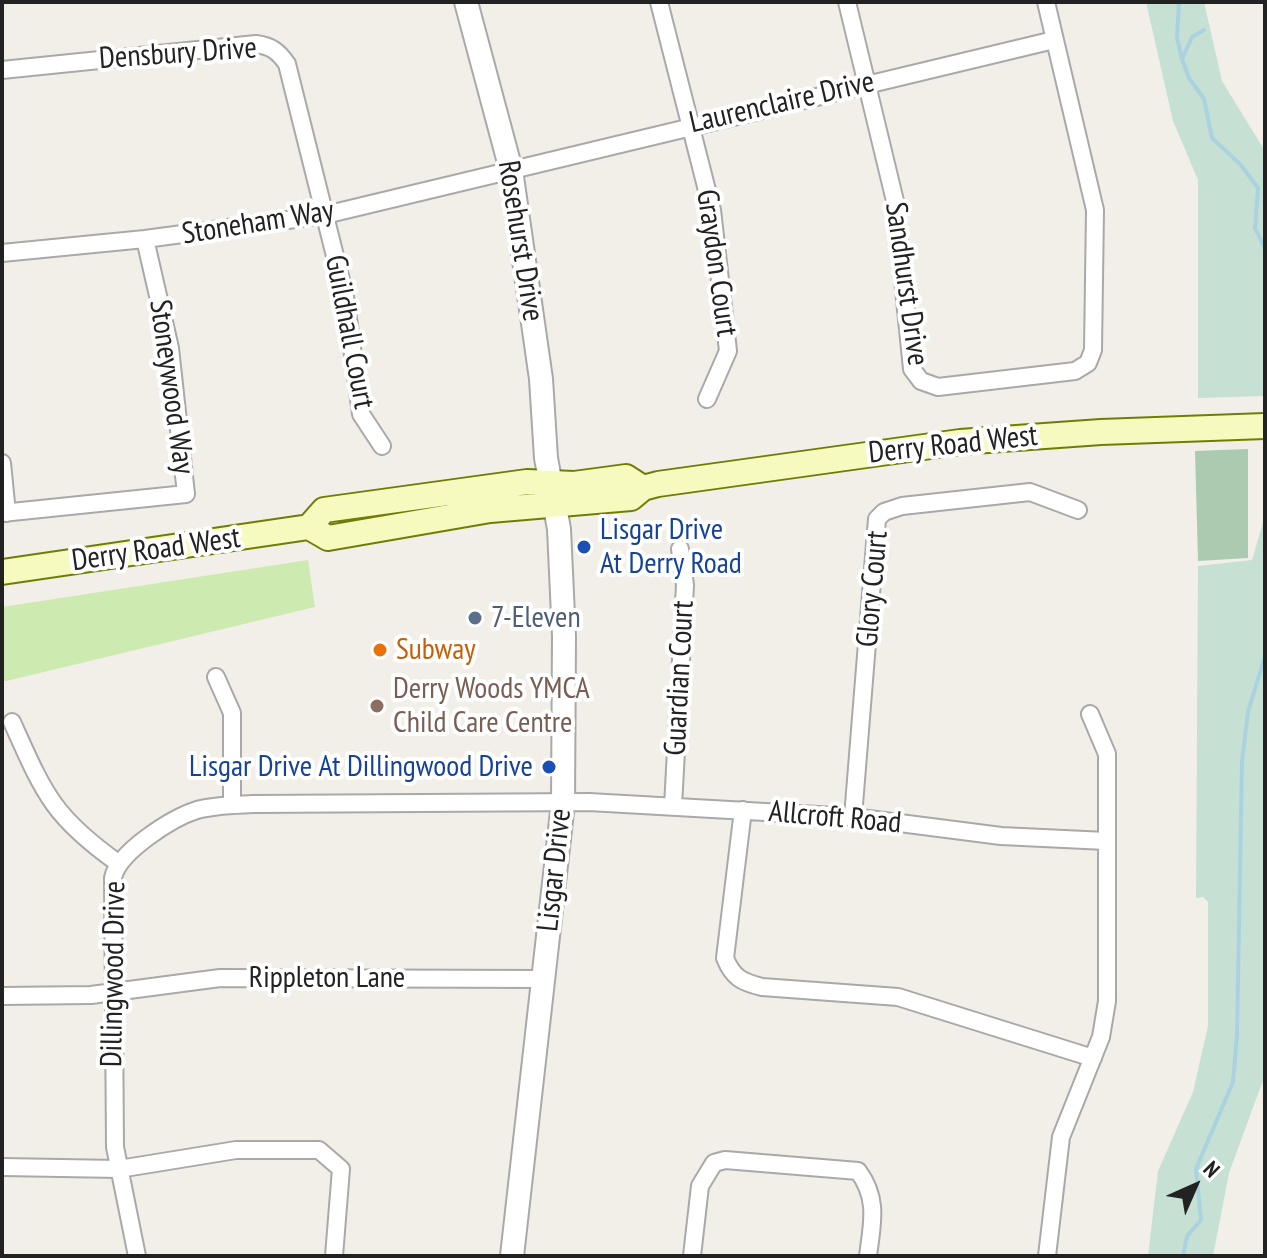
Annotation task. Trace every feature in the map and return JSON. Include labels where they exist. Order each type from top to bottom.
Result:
[{"type":"main road","name":"Derry Road West","points":[[2,572],[309,527],[328,538],[490,510],[553,495],[631,498],[643,488],[820,459],[960,442],[1101,432],[1265,426]]},
{"type":"street","name":"Rosehurst Drive","points":[[466,2],[511,170],[541,379],[553,495]]},
{"type":"street","name":"Graydon Court","points":[[659,2],[712,210],[728,351],[707,399]]},
{"type":"street","name":"Sandhurst Drive","points":[[847,2],[895,201],[912,369],[921,381],[938,387],[1075,371],[1088,363],[1093,350],[1095,210],[1046,2]]},
{"type":"street","name":"Laurenclaire Drive","points":[[511,170],[868,82],[1054,40]]},
{"type":"street","name":"Densbury Drive","points":[[2,70],[269,45],[287,64],[325,215]]},
{"type":"street","name":"Stoneham Way","points":[[2,253],[145,239],[325,215],[511,170]]},
{"type":"street","name":"Guildhall Court","points":[[325,215],[345,296],[361,414],[382,446]]},
{"type":"street","name":"Stoneywood Way","points":[[4,513],[186,494],[170,348],[145,239]]},
{"type":"street","points":[[2,463],[4,513]]},
{"type":"street","name":"Glory Court","points":[[853,817],[877,519],[884,512],[902,506],[1030,492],[1078,510]]},
{"type":"street","name":"Lisgar Drive","points":[[512,1256],[563,803],[565,667],[553,495]]},
{"type":"street","name":"Guardian Court","points":[[673,806],[685,585],[680,549]]},
{"type":"street","points":[[216,677],[232,713],[232,805]]},
{"type":"street","points":[[1047,1256],[1061,1137],[1093,1058],[1107,1001],[1107,754],[1090,714]]},
{"type":"street","points":[[12,722],[51,805],[61,817],[118,863]]},
{"type":"street","name":"Dillingwood Drive","points":[[137,1256],[119,1169],[112,1099],[113,878],[118,863],[183,816],[232,805],[563,803]]},
{"type":"street","name":"Allcroft Road","points":[[563,803],[853,817],[1001,836],[1106,841]]},
{"type":"street","points":[[743,810],[725,958],[731,974],[743,983],[898,997],[1093,1058]]},
{"type":"street","name":"Rippleton Lane","points":[[2,996],[112,992],[220,978],[543,979]]},
{"type":"street","points":[[2,1167],[119,1169],[236,1150],[319,1150],[341,1169],[334,1256]]},
{"type":"street","points":[[692,1256],[700,1186],[705,1172],[725,1160],[858,1171],[868,1185],[874,1203],[868,1256]]},
{"type":"green space","points":[[1146,2],[1204,2],[1222,81],[1265,151],[1265,396],[1198,398],[1198,180],[1173,121]]},
{"type":"green space","points":[[1248,449],[1248,558],[1198,561],[1195,451]]},
{"type":"green space","points":[[1265,516],[1265,1075],[1229,1173],[1213,1256],[1148,1256],[1158,1171],[1193,1092],[1208,1026],[1208,902],[1203,897],[1196,898],[1198,566],[1252,560]]},
{"type":"green space","points":[[308,560],[315,607],[2,682],[2,607]]},
{"type":"waterway","points":[[1179,2],[1177,38],[1182,59],[1189,78],[1204,99],[1212,138],[1241,165],[1258,188],[1255,228],[1265,249]]},
{"type":"waterway","points":[[1182,59],[1192,37],[1204,30]]},
{"type":"waterway","points":[[1183,1256],[1187,1236],[1201,1220],[1196,1169],[1233,1082],[1237,1035],[1242,761],[1248,712],[1265,656]]},
{"type":"place","name":"Lisgar Drive At Derry Road","points":[[584,547]]},
{"type":"place","name":"7-Eleven","points":[[475,618]]},
{"type":"place","name":"Subway","points":[[380,650]]},
{"type":"place","name":"Derry Woods YMCA Child Care Centre","points":[[377,706]]},
{"type":"place","name":"Lisgar Drive At Dillingwood Drive","points":[[549,767]]}]
